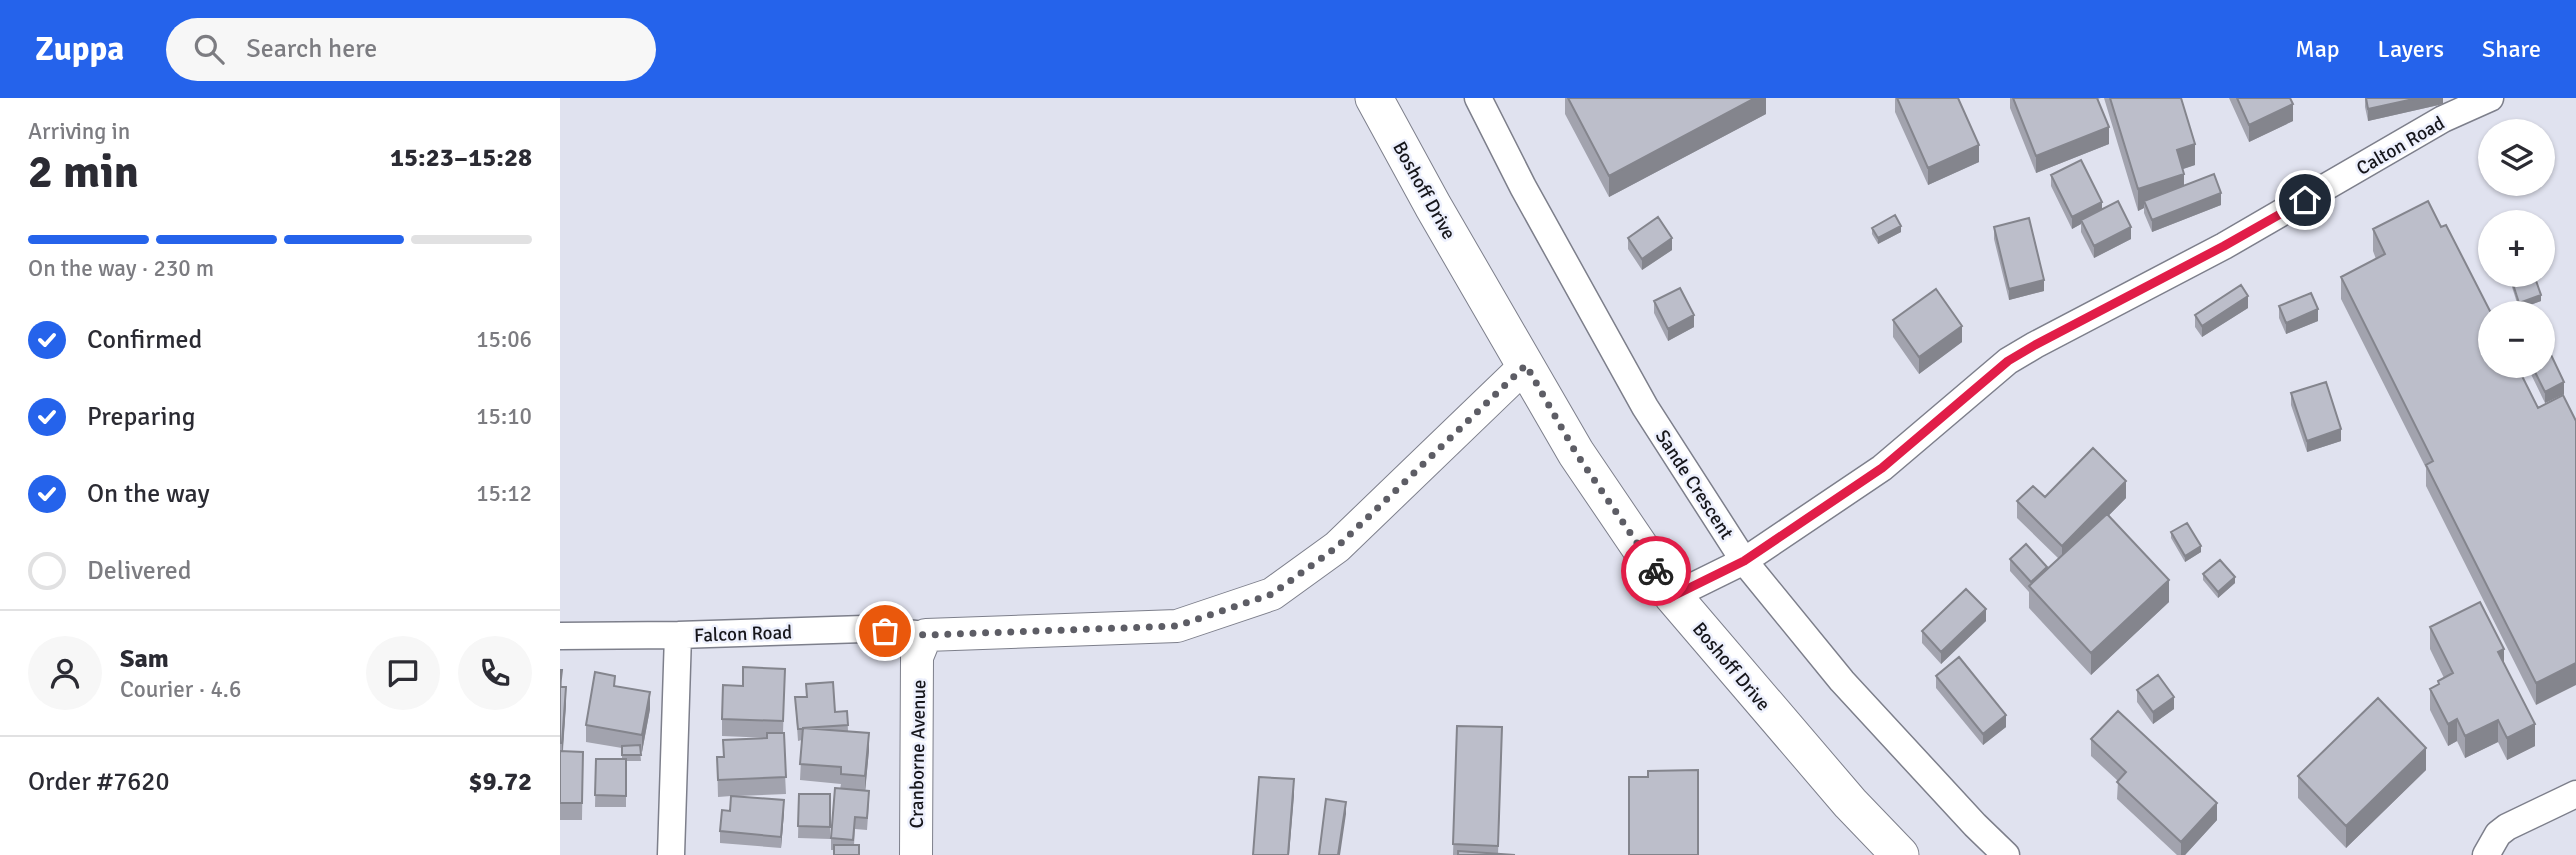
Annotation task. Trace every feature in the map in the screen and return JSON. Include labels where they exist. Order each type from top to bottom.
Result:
[{"type":"main road","name":"Boshoff Drive","points":[[1374,98],[1433,206],[1576,453],[1673,596],[1842,793],[1899,855]]},
{"type":"street","name":"Sande Crescent","points":[[1478,98],[1523,187],[1645,407],[1744,561],[1842,681],[2006,855]]},
{"type":"street","name":"Calton Road","points":[[1673,596],[1744,561],[1882,468],[2008,361],[2224,246],[2443,119],[2490,98]]},
{"type":"street","points":[[926,635],[1177,626],[1272,594],[1337,547],[1526,365]]},
{"type":"street","name":"Falcon Road","points":[[560,636],[864,629],[926,635]]},
{"type":"street","points":[[671,855],[678,635]]},
{"type":"street","name":"Cranborne Avenue","points":[[916,855],[918,657],[926,635]]},
{"type":"street","points":[[2486,855],[2498,834],[2507,827],[2576,794]]},
{"type":"building","points":[[1568,98],[1755,98],[1609,176]]},
{"type":"building","points":[[1897,98],[1958,98],[1979,145],[1928,168]]},
{"type":"building","points":[[2013,98],[2097,98],[2109,127],[2036,156]]},
{"type":"building","points":[[2110,98],[2181,98],[2195,144],[2177,150],[2184,174],[2138,189]]},
{"type":"building","points":[[2237,98],[2290,98],[2293,104],[2249,125]]},
{"type":"building","points":[[2366,98],[2418,98],[2368,109]]},
{"type":"building","points":[[2081,160],[2102,202],[2072,217],[2051,175]]},
{"type":"building","points":[[2214,174],[2221,193],[2152,220],[2144,201]]},
{"type":"building","points":[[2118,201],[2131,227],[2094,246],[2081,220]]},
{"type":"building","points":[[2428,201],[2441,227],[2446,225],[2485,301],[2478,301],[2478,378],[2523,378],[2538,408],[2563,395],[2576,421],[2576,663],[2536,683],[2426,465],[2433,461],[2341,277],[2385,254],[2373,229]]},
{"type":"building","points":[[1895,215],[1901,226],[1878,238],[1872,228]]},
{"type":"building","points":[[1658,217],[1672,238],[1642,259],[1628,238]]},
{"type":"building","points":[[2029,218],[2044,280],[2009,289],[1994,227]]},
{"type":"building","points":[[2241,285],[2248,296],[2202,326],[2195,315]]},
{"type":"building","points":[[2514,287],[2538,287],[2541,295],[2518,301]]},
{"type":"building","points":[[1680,288],[1694,315],[1668,329],[1654,301]]},
{"type":"building","points":[[1936,289],[1962,326],[1919,357],[1893,320]]},
{"type":"building","points":[[2311,293],[2318,309],[2286,323],[2279,306]]},
{"type":"building","points":[[2555,363],[2564,382],[2545,392],[2538,378],[2555,378]]},
{"type":"building","points":[[2326,382],[2341,429],[2307,441],[2291,393]]},
{"type":"building","points":[[2093,448],[2126,481],[2062,546],[2017,501],[2033,486],[2045,497]]},
{"type":"building","points":[[2107,514],[2169,580],[2091,653],[2029,586]]},
{"type":"building","points":[[2187,523],[2201,546],[2185,556],[2171,532]]},
{"type":"building","points":[[2026,544],[2047,567],[2031,582],[2010,559]]},
{"type":"building","points":[[2220,560],[2235,577],[2218,592],[2203,574]]},
{"type":"building","points":[[1966,589],[1986,609],[1941,652],[1922,631]]},
{"type":"building","points":[[2480,602],[2504,649],[2498,652],[2535,724],[2507,738],[2498,720],[2465,736],[2457,719],[2448,724],[2430,689],[2453,673],[2430,627]]},
{"type":"building","points":[[1959,657],[2006,715],[1983,734],[1936,676]]},
{"type":"building","points":[[743,667],[785,669],[783,721],[722,719],[723,685],[743,686]]},
{"type":"building","points":[[595,672],[615,676],[614,686],[650,692],[642,735],[586,725]]},
{"type":"building","points":[[2158,675],[2174,697],[2153,712],[2137,690]]},
{"type":"building","points":[[833,682],[835,712],[847,711],[848,725],[798,729],[795,697],[807,697],[806,684]]},
{"type":"building","points":[[560,687],[566,687],[562,743],[560,743]]},
{"type":"building","points":[[2378,698],[2426,748],[2346,826],[2298,776]]},
{"type":"building","points":[[2118,711],[2217,803],[2181,842],[2117,782],[2126,772],[2091,739]]},
{"type":"building","points":[[1457,726],[1502,727],[1498,846],[1453,844]]},
{"type":"building","points":[[803,728],[869,733],[865,776],[841,774],[841,767],[800,764]]},
{"type":"building","points":[[767,733],[784,733],[786,777],[718,780],[717,757],[724,757],[723,740],[767,738]]},
{"type":"building","points":[[640,745],[641,755],[622,755],[622,746]]},
{"type":"building","points":[[560,751],[583,752],[582,803],[560,803]]},
{"type":"building","points":[[596,759],[626,759],[626,796],[595,795]]},
{"type":"building","points":[[1698,770],[1698,855],[1629,855],[1629,777],[1648,777],[1648,771]]},
{"type":"building","points":[[1259,777],[1294,779],[1288,855],[1253,855]]},
{"type":"building","points":[[835,788],[869,791],[867,818],[855,817],[853,840],[831,838]]},
{"type":"building","points":[[799,794],[830,794],[830,827],[798,826]]},
{"type":"building","points":[[731,796],[784,800],[781,837],[720,831],[722,810],[730,811]]},
{"type":"building","points":[[1326,799],[1346,802],[1338,855],[1319,855]]},
{"type":"building","points":[[834,845],[859,845],[859,855],[834,855]]},
{"type":"building","points":[[1458,851],[1515,855],[1458,855]]},
{"type":"way so far","points":[[885,631],[926,635],[1177,626],[1272,594],[1337,547],[1526,365],[1576,453],[1656,571]]},
{"type":"route","points":[[1656,571],[1673,596],[1744,561],[1882,468],[2008,361],[2305,200]]}]
